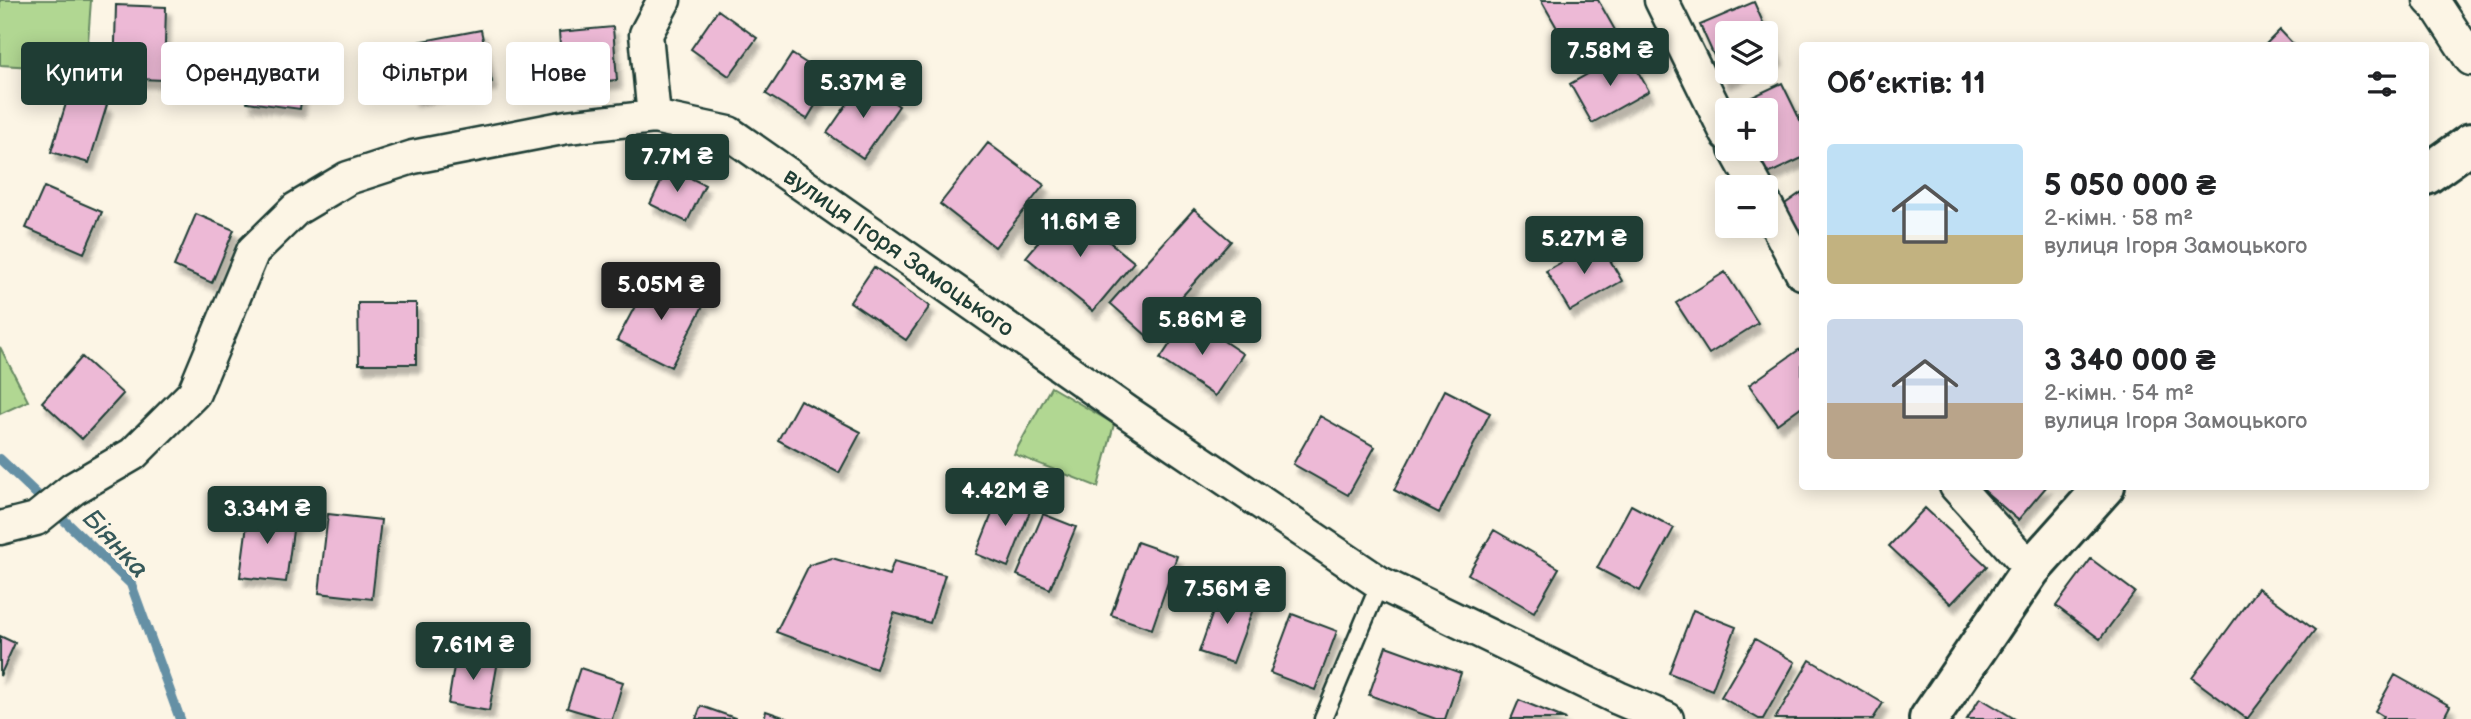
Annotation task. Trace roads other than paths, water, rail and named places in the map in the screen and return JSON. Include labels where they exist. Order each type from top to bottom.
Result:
[{"type":"main road","points":[[2429,173],[2471,143]]},
{"type":"main road","points":[[1929,719],[2031,569],[2101,490]]},
{"type":"street","points":[[654,117],[646,34],[664,0]]},
{"type":"street","points":[[1661,0],[1715,110]]},
{"type":"street","points":[[2430,0],[2437,6],[2471,59]]},
{"type":"street","name":"вулиця Ігоря Замоцького","points":[[0,528],[36,519],[74,489],[133,454],[194,393],[253,251],[296,209],[348,178],[413,158],[567,127],[654,117],[729,133],[1127,412],[1380,583],[1667,719]]},
{"type":"street","points":[[1778,228],[1799,267]]},
{"type":"street","points":[[1960,490],[2031,569]]},
{"type":"lane","points":[[1323,719],[1380,583]]},
{"type":"waterway","name":"Біянка","points":[[0,459],[131,584],[180,719]]}]
